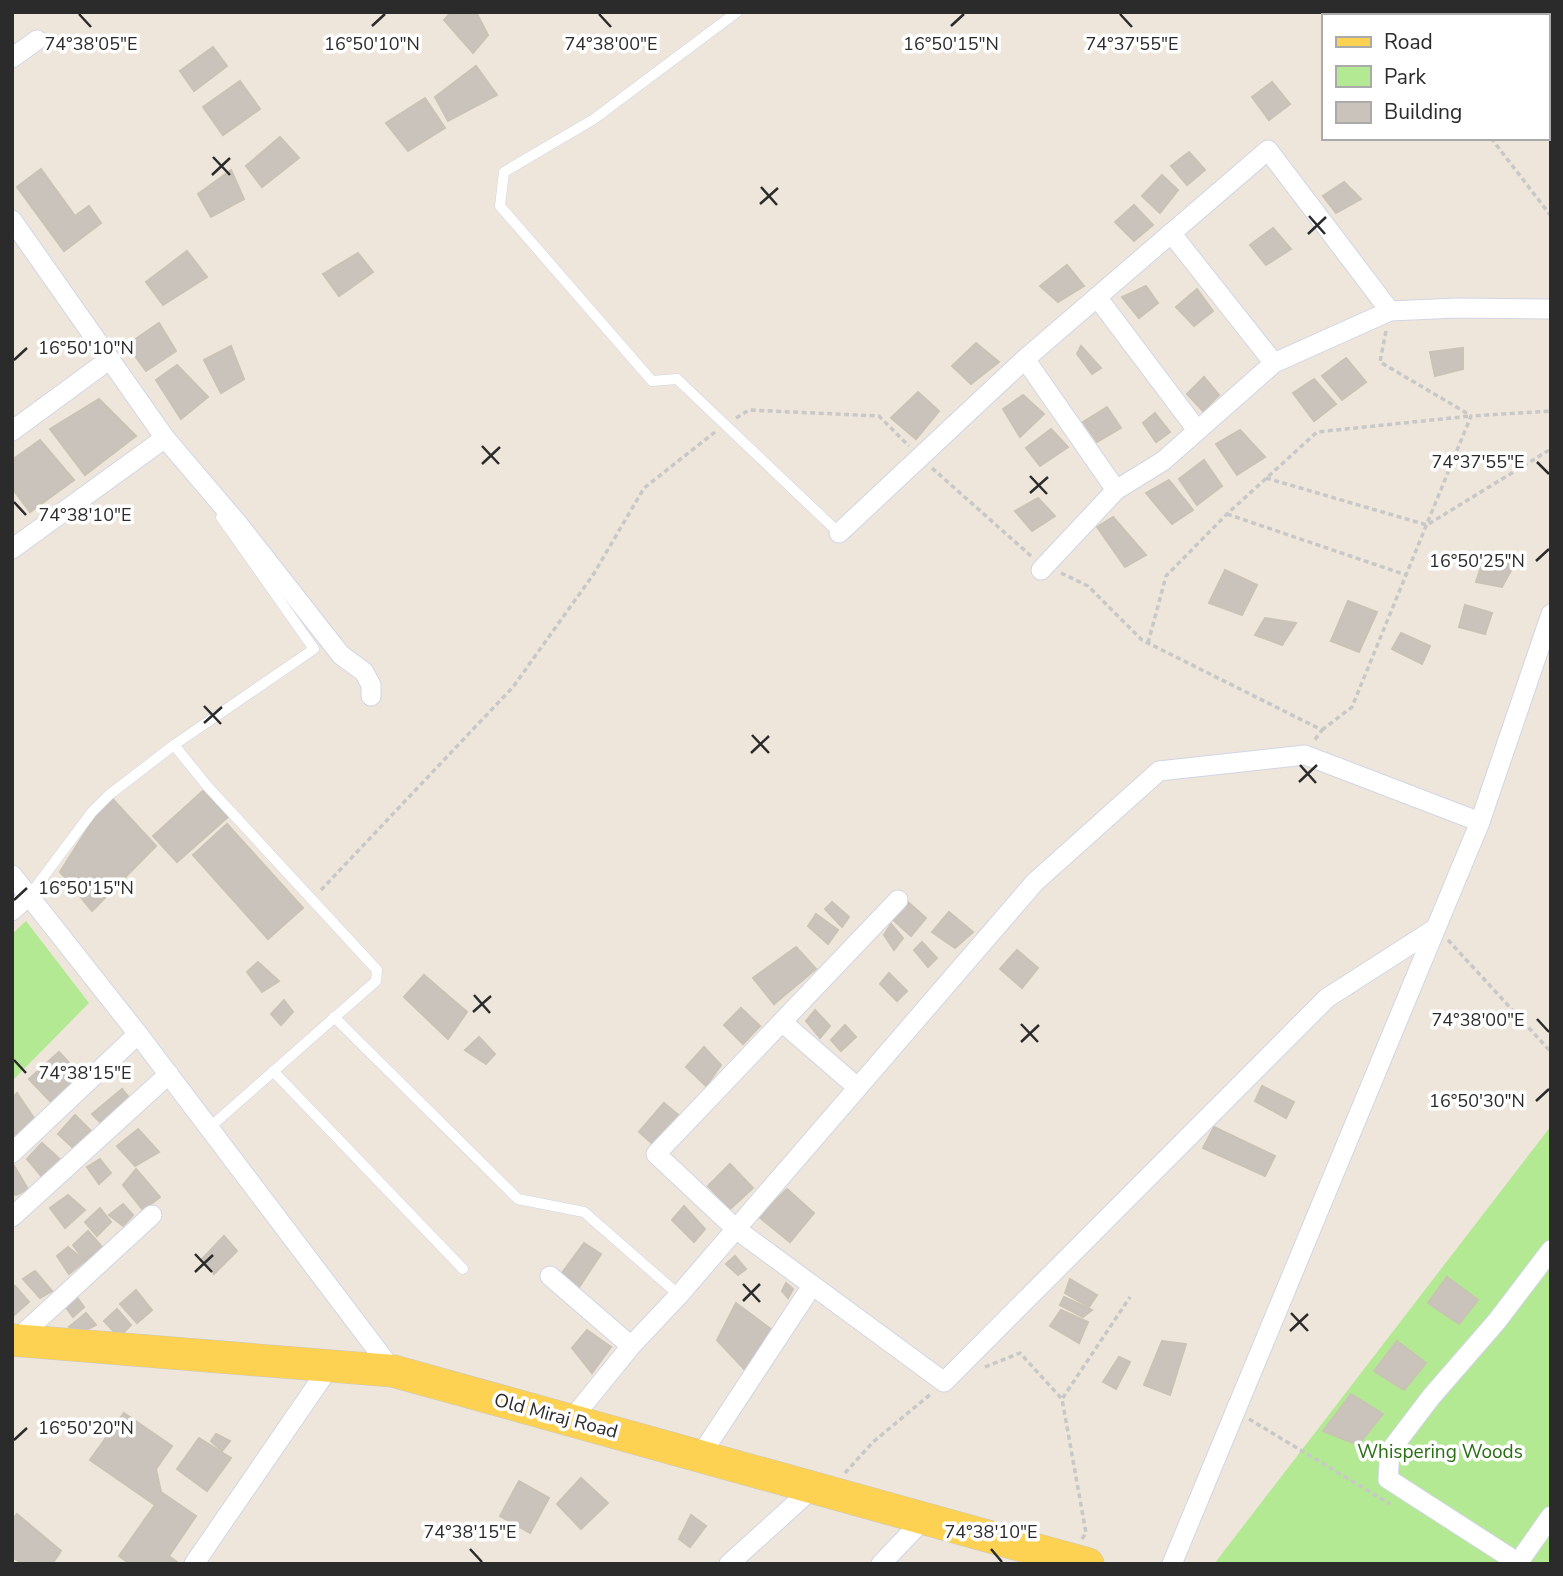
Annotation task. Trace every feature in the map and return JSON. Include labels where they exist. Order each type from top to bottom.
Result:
[{"type":"main road","name":"Old Miraj Road","points":[[14,1340],[393,1371],[1079,1561]]},
{"type":"street","points":[[12,58],[37,40]]},
{"type":"street","points":[[839,533],[1026,359],[1268,150],[1390,311]]},
{"type":"street","points":[[12,220],[165,438],[239,525],[341,655],[364,672],[371,685],[371,696]]},
{"type":"street","points":[[1171,233],[1275,363]]},
{"type":"street","points":[[1097,297],[1197,430]]},
{"type":"street","points":[[1045,568],[1116,490],[1163,461],[1275,363],[1390,311],[1457,307],[1551,309]]},
{"type":"street","points":[[12,431],[110,359]]},
{"type":"street","points":[[1026,359],[1116,490]]},
{"type":"street","points":[[12,549],[165,438]]},
{"type":"street","points":[[1172,1564],[1480,822],[1551,614]]},
{"type":"street","points":[[571,1420],[631,1346],[679,1295],[1035,882],[1159,771],[1305,755],[1480,822]]},
{"type":"street","points":[[12,875],[169,1074],[393,1371]]},
{"type":"street","points":[[12,911],[29,897]]},
{"type":"street","points":[[898,900],[656,1154],[736,1228],[944,1382],[1327,998],[1436,928]]},
{"type":"street","points":[[782,1022],[858,1087]]},
{"type":"street","points":[[12,1153],[138,1034]]},
{"type":"street","points":[[12,1217],[169,1074]]},
{"type":"street","points":[[14,1340],[152,1215]]},
{"type":"street","points":[[1551,1250],[1497,1321],[1431,1397],[1390,1451],[1388,1479],[1519,1563],[1551,1516]]},
{"type":"street","points":[[550,1276],[631,1346]]},
{"type":"street","points":[[700,1456],[806,1295]]},
{"type":"street","points":[[194,1564],[330,1366]]},
{"type":"street","points":[[729,1564],[821,1489]]},
{"type":"street","points":[[881,1564],[925,1518]]},
{"type":"lane","points":[[737,12],[594,119],[504,172],[500,206],[652,381],[677,379],[839,533]]},
{"type":"lane","points":[[29,897],[92,812],[109,795],[174,745],[314,649],[165,438]]},
{"type":"lane","points":[[174,745],[208,787],[377,970],[376,981],[209,1128]]},
{"type":"lane","points":[[334,1017],[518,1199],[584,1212],[679,1295]]},
{"type":"lane","points":[[273,1071],[463,1269]]},
{"type":"path","points":[[1493,140],[1551,216]]},
{"type":"path","points":[[1390,311],[1380,362],[1471,416]]},
{"type":"path","points":[[313,899],[513,687],[593,575],[644,488],[725,425],[749,410],[879,416],[920,457],[1045,568],[1088,586],[1148,643],[1322,730]]},
{"type":"path","points":[[1148,643],[1167,576],[1227,514],[1317,432],[1471,416],[1551,411]]},
{"type":"path","points":[[1305,755],[1322,730],[1352,707],[1471,416]]},
{"type":"path","points":[[1265,478],[1427,525],[1551,449]]},
{"type":"path","points":[[1227,514],[1406,575]]},
{"type":"path","points":[[1436,928],[1551,1052]]},
{"type":"path","points":[[1062,1399],[1130,1297]]},
{"type":"path","points":[[982,1368],[1020,1353],[1062,1399],[1086,1533],[1079,1561]]},
{"type":"path","points":[[821,1489],[944,1382]]},
{"type":"path","points":[[1235,1411],[1398,1508]]},
{"type":"green space","points":[[26,921],[89,1003],[12,1081],[12,934]]},
{"type":"green space","name":"Whispering Woods","points":[[1551,1126],[1551,1564],[1214,1564]]},
{"type":"building","points":[[451,12],[476,12],[488,35],[473,53],[444,20]]},
{"type":"building","points":[[213,47],[227,66],[194,91],[180,71]]},
{"type":"building","points":[[476,66],[497,95],[448,121],[435,97]]},
{"type":"building","points":[[240,81],[260,109],[223,135],[203,107]]},
{"type":"building","points":[[1272,82],[1290,104],[1269,120],[1252,97]]},
{"type":"building","points":[[425,98],[445,128],[408,151],[386,123]]},
{"type":"building","points":[[280,137],[299,158],[262,187],[246,166]]},
{"type":"building","points":[[1189,152],[1205,170],[1187,185],[1171,166]]},
{"type":"building","points":[[41,169],[75,216],[89,206],[101,223],[64,251],[17,187]]},
{"type":"building","points":[[231,170],[244,199],[211,217],[198,194]]},
{"type":"building","points":[[1162,175],[1178,190],[1160,213],[1142,196]]},
{"type":"building","points":[[1344,182],[1361,199],[1336,213],[1323,196]]},
{"type":"building","points":[[1134,205],[1153,225],[1134,241],[1115,222]]},
{"type":"building","points":[[1273,228],[1291,249],[1266,265],[1250,245]]},
{"type":"building","points":[[187,251],[207,277],[163,305],[146,282]]},
{"type":"building","points":[[358,253],[373,272],[339,296],[323,274]]},
{"type":"building","points":[[1067,265],[1084,286],[1058,302],[1040,286]]},
{"type":"building","points":[[1146,286],[1158,303],[1139,318],[1122,297]]},
{"type":"building","points":[[1197,289],[1213,311],[1194,326],[1176,307]]},
{"type":"building","points":[[159,323],[176,351],[146,371],[127,345]]},
{"type":"building","points":[[976,343],[999,362],[971,384],[952,366]]},
{"type":"building","points":[[231,346],[244,379],[221,393],[204,360]]},
{"type":"building","points":[[1081,346],[1101,368],[1092,374],[1077,354]]},
{"type":"building","points":[[1463,348],[1463,369],[1435,376],[1430,352]]},
{"type":"building","points":[[1346,358],[1366,382],[1342,400],[1322,376]]},
{"type":"building","points":[[177,365],[208,397],[181,419],[156,380]]},
{"type":"building","points":[[1204,377],[1219,395],[1203,411],[1187,394]]},
{"type":"building","points":[[1314,379],[1336,404],[1314,421],[1293,393]]},
{"type":"building","points":[[918,392],[939,411],[916,439],[891,418]]},
{"type":"building","points":[[1023,395],[1044,414],[1020,437],[1003,409]]},
{"type":"building","points":[[99,399],[136,436],[85,475],[50,429]]},
{"type":"building","points":[[1107,407],[1121,428],[1097,442],[1083,422]]},
{"type":"building","points":[[1155,413],[1170,432],[1156,442],[1143,423]]},
{"type":"building","points":[[1051,429],[1068,447],[1040,466],[1026,448]]},
{"type":"building","points":[[1240,430],[1265,457],[1237,475],[1216,444]]},
{"type":"building","points":[[40,440],[74,480],[30,512],[12,488],[12,460]]},
{"type":"building","points":[[1204,460],[1222,486],[1197,505],[1179,479]]},
{"type":"building","points":[[1169,480],[1193,510],[1172,524],[1146,493]]},
{"type":"building","points":[[1038,498],[1055,516],[1032,531],[1015,511]]},
{"type":"building","points":[[1113,517],[1146,555],[1125,567],[1097,527]]},
{"type":"building","points":[[1484,558],[1514,565],[1502,587],[1476,582]]},
{"type":"building","points":[[1225,570],[1257,585],[1242,615],[1209,603]]},
{"type":"building","points":[[1348,601],[1377,612],[1359,652],[1331,641]]},
{"type":"building","points":[[1465,605],[1492,613],[1485,634],[1459,627]]},
{"type":"building","points":[[1265,618],[1296,623],[1282,645],[1255,635]]},
{"type":"building","points":[[1401,633],[1430,646],[1422,664],[1392,649]]},
{"type":"building","points":[[204,790],[228,817],[177,862],[153,836]]},
{"type":"building","points":[[109,795],[156,846],[92,911],[60,872]]},
{"type":"building","points":[[227,824],[303,908],[268,939],[193,855]]},
{"type":"building","points":[[832,902],[849,917],[842,927],[825,909]]},
{"type":"building","points":[[908,902],[926,918],[911,936],[891,918]]},
{"type":"building","points":[[949,912],[973,932],[955,948],[932,932]]},
{"type":"building","points":[[816,914],[838,930],[828,944],[808,926]]},
{"type":"building","points":[[891,924],[903,938],[894,950],[884,935]]},
{"type":"building","points":[[922,942],[937,958],[928,967],[914,950]]},
{"type":"building","points":[[796,947],[816,969],[774,1004],[753,978]]},
{"type":"building","points":[[1017,950],[1038,968],[1022,988],[1000,969]]},
{"type":"building","points":[[258,962],[279,981],[262,992],[247,972]]},
{"type":"building","points":[[889,973],[907,991],[897,1001],[880,984]]},
{"type":"building","points":[[424,975],[467,1012],[448,1039],[404,997]]},
{"type":"building","points":[[284,1000],[293,1012],[281,1025],[271,1014]]},
{"type":"building","points":[[741,1008],[760,1026],[743,1044],[724,1025]]},
{"type":"building","points":[[815,1010],[830,1026],[820,1038],[806,1021]]},
{"type":"building","points":[[845,1025],[856,1037],[841,1051],[831,1040]]},
{"type":"building","points":[[479,1037],[495,1054],[486,1064],[465,1050]]},
{"type":"building","points":[[704,1047],[721,1065],[706,1086],[686,1067]]},
{"type":"building","points":[[59,1052],[81,1076],[52,1103],[29,1079]]},
{"type":"building","points":[[1262,1086],[1294,1102],[1286,1118],[1255,1101]]},
{"type":"building","points":[[122,1089],[131,1100],[100,1122],[92,1114]]},
{"type":"building","points":[[17,1093],[34,1118],[12,1139],[12,1098]]},
{"type":"building","points":[[664,1103],[681,1117],[655,1146],[639,1132]]},
{"type":"building","points":[[75,1115],[91,1131],[72,1147],[58,1134]]},
{"type":"building","points":[[1214,1127],[1275,1156],[1265,1176],[1203,1148]]},
{"type":"building","points":[[138,1129],[159,1152],[135,1166],[117,1146]]},
{"type":"building","points":[[42,1143],[63,1162],[43,1178],[27,1159]]},
{"type":"building","points":[[100,1159],[111,1173],[99,1184],[87,1167]]},
{"type":"building","points":[[13,1164],[28,1189],[16,1195],[12,1191]]},
{"type":"building","points":[[730,1164],[753,1188],[730,1209],[708,1186]]},
{"type":"building","points":[[136,1169],[160,1197],[143,1210],[123,1185]]},
{"type":"building","points":[[787,1189],[814,1213],[790,1242],[759,1217]]},
{"type":"building","points":[[68,1195],[85,1210],[65,1228],[50,1208]]},
{"type":"building","points":[[123,1204],[133,1215],[123,1226],[109,1215]]},
{"type":"building","points":[[684,1206],[705,1229],[694,1242],[672,1220]]},
{"type":"building","points":[[100,1208],[111,1222],[97,1236],[85,1222]]},
{"type":"building","points":[[88,1231],[102,1247],[85,1261],[73,1245]]},
{"type":"building","points":[[224,1236],[237,1251],[214,1274],[201,1260]]},
{"type":"building","points":[[584,1243],[601,1254],[578,1289],[559,1277]]},
{"type":"building","points":[[68,1247],[85,1261],[69,1274],[57,1256]]},
{"type":"building","points":[[735,1256],[746,1269],[738,1275],[726,1264]]},
{"type":"building","points":[[35,1271],[52,1291],[40,1298],[23,1279]]},
{"type":"building","points":[[1447,1277],[1478,1300],[1459,1324],[1428,1303]]},
{"type":"building","points":[[1070,1279],[1097,1295],[1089,1307],[1065,1293]]},
{"type":"building","points":[[786,1283],[793,1289],[788,1298],[782,1291]]},
{"type":"building","points":[[15,1286],[29,1302],[12,1317],[12,1289]]},
{"type":"building","points":[[136,1290],[152,1310],[137,1323],[120,1304]]},
{"type":"building","points":[[73,1292],[84,1307],[73,1317],[62,1302]]},
{"type":"building","points":[[1064,1297],[1092,1310],[1083,1317],[1060,1305]]},
{"type":"building","points":[[736,1303],[772,1330],[744,1369],[717,1340]]},
{"type":"building","points":[[117,1309],[131,1325],[119,1337],[104,1321]]},
{"type":"building","points":[[1061,1310],[1088,1322],[1079,1343],[1050,1326]]},
{"type":"building","points":[[86,1313],[96,1325],[78,1334],[69,1327]]},
{"type":"building","points":[[587,1330],[611,1347],[592,1373],[572,1348]]},
{"type":"building","points":[[1162,1341],[1186,1344],[1170,1395],[1144,1385]]},
{"type":"building","points":[[1397,1341],[1426,1363],[1404,1390],[1374,1371]]},
{"type":"building","points":[[1119,1357],[1130,1362],[1116,1389],[1103,1382]]},
{"type":"building","points":[[1351,1394],[1383,1414],[1358,1445],[1323,1431]]},
{"type":"building","points":[[124,1413],[172,1446],[156,1469],[161,1492],[196,1516],[169,1556],[176,1564],[130,1564],[119,1556],[155,1505],[90,1460]]},
{"type":"building","points":[[216,1434],[230,1441],[222,1451],[211,1441]]},
{"type":"building","points":[[199,1438],[231,1458],[207,1491],[177,1469]]},
{"type":"building","points":[[581,1478],[608,1503],[581,1529],[557,1504]]},
{"type":"building","points":[[519,1481],[549,1498],[530,1533],[500,1516]]},
{"type":"building","points":[[17,1514],[61,1551],[52,1564],[23,1564],[12,1557],[12,1520]]},
{"type":"building","points":[[691,1515],[706,1526],[690,1547],[679,1539]]}]
